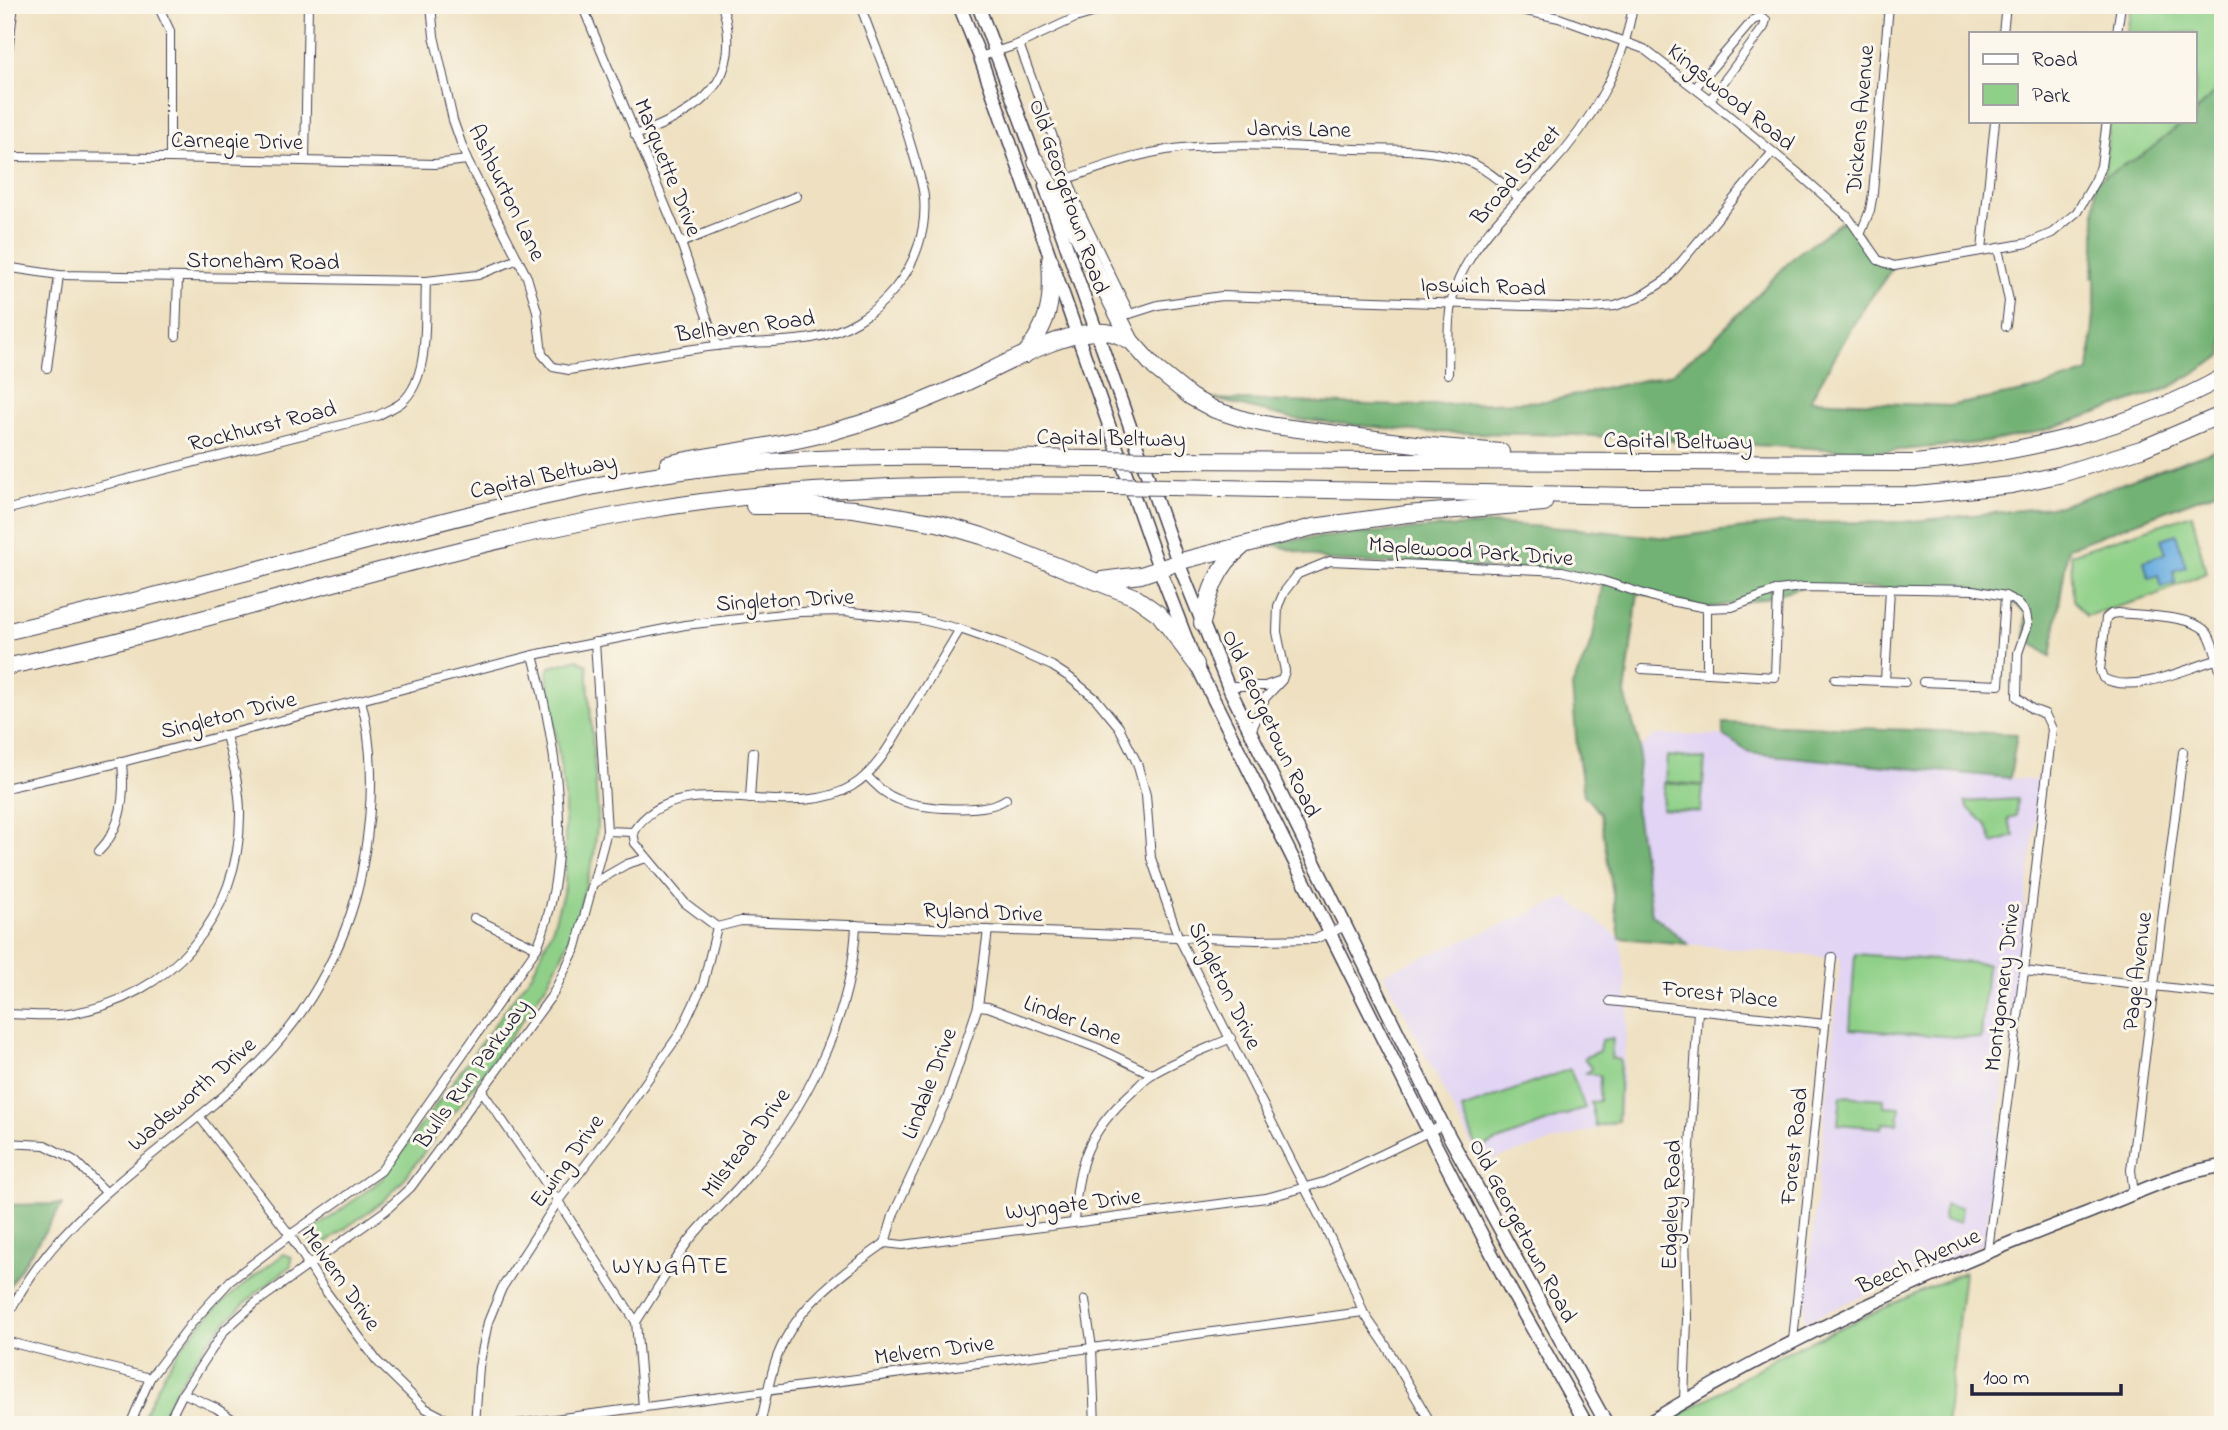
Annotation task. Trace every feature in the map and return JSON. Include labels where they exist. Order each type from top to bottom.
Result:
[{"type":"highway","points":[[1036,161],[1070,220],[1131,341],[1155,368],[1191,397],[1215,410],[1275,426],[1440,447],[1635,462]]},
{"type":"highway","points":[[1025,355],[1042,330],[1050,307],[1052,293],[1049,260]]},
{"type":"highway","points":[[500,506],[638,470],[831,432],[914,405],[1025,355],[1076,336],[1096,332],[1115,333],[1131,341]]},
{"type":"highway","name":"Capital Beltway","points":[[5,632],[500,506],[641,478],[758,462],[902,456],[1162,460],[1915,463],[2007,452],[2094,431],[2172,402],[2223,377]]},
{"type":"highway","points":[[5,667],[508,540],[644,511],[748,496],[832,489],[967,485],[1635,496],[1918,495],[1988,488],[2100,464],[2182,433],[2223,414]]},
{"type":"highway","points":[[1096,580],[1123,579],[1313,527],[1397,515],[1635,496]]},
{"type":"highway","points":[[644,511],[777,505],[854,509],[938,523],[982,536],[1135,597],[1156,611],[1196,664]]},
{"type":"highway","points":[[1202,623],[1214,581],[1230,556],[1248,543]]},
{"type":"main road","name":"Old Georgetown Road","points":[[959,5],[980,57],[1159,568],[1196,664],[1429,1132],[1511,1291],[1587,1425]]},
{"type":"main road","name":"Old Georgetown Road","points":[[978,5],[1178,562],[1228,686],[1443,1125],[1607,1425]]},
{"type":"main road","name":"Beech Avenue","points":[[1645,1425],[1793,1340],[1988,1250],[2134,1194],[2223,1166]]},
{"type":"street","points":[[5,73],[14,5]]},
{"type":"street","points":[[305,160],[308,5]]},
{"type":"street","name":"Ashburton Lane","points":[[431,5],[434,36],[453,120],[467,160],[527,276],[537,312],[542,354]]},
{"type":"street","name":"Marquette Drive","points":[[582,5],[681,243],[717,346]]},
{"type":"street","points":[[635,135],[668,124],[707,97],[721,75],[728,51],[729,26],[722,5]]},
{"type":"street","name":"Belhaven Road","points":[[542,354],[553,367],[569,370],[717,346],[813,338],[843,329],[864,317],[899,286],[916,253],[922,228],[924,200],[921,180],[903,121],[860,5]]},
{"type":"street","points":[[980,57],[1019,44],[1075,18],[1120,5]]},
{"type":"street","name":"Kingswood Road","points":[[1477,5],[1517,9],[1559,18],[1644,49],[1710,100],[1848,217],[1878,260],[1894,266],[2028,243],[2052,233],[2077,212],[2095,181],[2101,166],[2107,122]]},
{"type":"street","name":"Broad Street","points":[[1448,374],[1451,302],[1467,263],[1478,246],[1551,165],[1591,114],[1616,69],[1626,41],[1633,5]]},
{"type":"street","name":"Dickens Avenue","points":[[1860,235],[1870,210],[1873,193],[1889,5]]},
{"type":"street","points":[[2003,32],[2006,5]]},
{"type":"street","points":[[2118,32],[2121,5]]},
{"type":"street","points":[[161,12],[170,31],[170,158]]},
{"type":"street","points":[[1695,88],[1753,20],[1761,17],[1766,20],[1764,27],[1710,100]]},
{"type":"street","name":"Old Georgetown Road","points":[[1019,44],[1081,214],[1129,314]]},
{"type":"street","points":[[1982,250],[1995,122]]},
{"type":"street","name":"Jarvis Lane","points":[[1070,178],[1133,157],[1192,147],[1402,150],[1447,155],[1465,160],[1495,177],[1519,198]]},
{"type":"street","name":"Ipswich Road","points":[[1129,314],[1158,305],[1222,296],[1591,308],[1615,306],[1638,298],[1666,280],[1772,153]]},
{"type":"street","name":"Carnegie Drive","points":[[5,157],[435,164],[467,160]]},
{"type":"street","points":[[681,243],[797,196]]},
{"type":"street","points":[[1998,248],[2009,301],[2006,326]]},
{"type":"street","name":"Stoneham Road","points":[[5,267],[59,275],[426,281],[478,275],[518,259]]},
{"type":"street","points":[[47,368],[59,275]]},
{"type":"street","points":[[176,336],[178,278]]},
{"type":"street","name":"Rockhurst Road","points":[[5,510],[377,416],[402,402],[417,382],[422,368],[426,281]]},
{"type":"street","name":"Maplewood Park Drive","points":[[1282,680],[1285,671],[1277,632],[1278,606],[1284,592],[1298,574],[1330,561],[1562,571],[1660,599],[1707,608],[1732,607],[1778,590],[1802,587],[1973,590],[2005,596]]},
{"type":"street","points":[[1885,681],[1890,588]]},
{"type":"street","points":[[1642,669],[1775,677],[1778,590]]},
{"type":"street","points":[[1923,682],[1999,685],[2005,596]]},
{"type":"street","name":"Montgomery Drive","points":[[1988,1250],[2052,729],[2045,714],[2024,704],[2017,697],[2018,653],[2028,624],[2026,613],[2017,602],[2005,596]]},
{"type":"street","points":[[1707,608],[1707,672]]},
{"type":"street","name":"Singleton Drive","points":[[5,788],[361,701],[533,655],[685,625],[800,612],[844,611],[918,619],[960,629],[1003,644],[1052,666],[1096,699],[1119,727],[1138,763],[1146,795],[1151,859],[1178,936],[1349,1277],[1363,1312],[1432,1425]]},
{"type":"street","points":[[2216,660],[2145,682],[2110,682],[2103,678],[2100,670],[2106,618],[2114,612],[2184,620],[2208,633],[2223,682]]},
{"type":"street","points":[[717,927],[685,903],[635,843],[633,832],[647,815],[676,800],[814,800],[840,793],[866,775],[883,754],[960,629]]},
{"type":"street","name":"Bulls Run Parkway","points":[[167,1425],[183,1393],[224,1331],[254,1304],[385,1211],[411,1187],[553,994],[576,947],[607,831],[595,642]]},
{"type":"street","name":"Bulls Run Parkway","points":[[130,1425],[150,1378],[191,1324],[230,1281],[380,1171],[537,948],[555,894],[559,826],[553,753],[533,655]]},
{"type":"street","points":[[1835,679],[1905,682]]},
{"type":"street","points":[[1228,686],[1265,686],[1282,680]]},
{"type":"street","points":[[1250,733],[1265,698],[1282,680]]},
{"type":"street","name":"Wadsworth Drive","points":[[5,1322],[45,1255],[106,1192],[260,1062],[292,1024],[327,971],[349,920],[362,875],[371,817],[372,776],[361,701]]},
{"type":"street","points":[[5,1014],[68,1014],[116,1002],[151,984],[176,964],[204,934],[223,902],[238,850],[240,812],[226,735]]},
{"type":"street","points":[[750,799],[753,752]]},
{"type":"street","name":"Page Avenue","points":[[2134,1194],[2131,1170],[2183,752]]},
{"type":"street","points":[[99,850],[108,842],[120,818],[122,761]]},
{"type":"street","points":[[866,775],[884,792],[899,800],[917,804],[986,807],[998,805],[1006,799]]},
{"type":"street","points":[[607,831],[633,832]]},
{"type":"street","points":[[594,883],[627,864],[647,858]]},
{"type":"street","points":[[474,918],[537,948]]},
{"type":"street","name":"Ryland Drive","points":[[717,927],[741,921],[1257,940],[1315,939],[1346,926]]},
{"type":"street","name":"Milstead Drive","points":[[636,1322],[689,1241],[744,1182],[776,1140],[808,1090],[829,1042],[843,1000],[855,945],[856,925]]},
{"type":"street","name":"Ewing Drive","points":[[475,1424],[479,1367],[488,1322],[502,1288],[558,1201],[611,1132],[680,1033],[703,984],[717,927]]},
{"type":"street","name":"Lindale Drive","points":[[885,1243],[894,1213],[947,1099],[978,1006],[988,930]]},
{"type":"street","name":"Forest Road","points":[[1793,1340],[1832,957]]},
{"type":"street","points":[[2024,971],[2223,994]]},
{"type":"street","name":"Forest Place","points":[[1610,1001],[1825,1024]]},
{"type":"street","name":"Linder Lane","points":[[978,1006],[988,1007],[1100,1049],[1152,1074]]},
{"type":"street","name":"Edgeley Road","points":[[1684,1401],[1687,1319],[1685,1231],[1698,1011]]},
{"type":"street","points":[[1074,1222],[1076,1181],[1088,1145],[1110,1112],[1152,1074],[1231,1038]]},
{"type":"street","points":[[482,1091],[558,1201],[636,1322],[643,1407]]},
{"type":"street","name":"Melvern Drive","points":[[199,1116],[290,1235],[377,1361],[425,1408],[448,1420],[481,1425]]},
{"type":"street","name":"Wyngate Drive","points":[[885,1243],[904,1245],[1266,1199],[1324,1182],[1443,1125]]},
{"type":"street","points":[[5,1143],[45,1145],[75,1161],[106,1192]]},
{"type":"street","points":[[760,1425],[774,1365],[801,1315],[825,1289],[885,1243]]},
{"type":"street","points":[[1085,1300],[1092,1348],[1096,1425]]},
{"type":"street","name":"Melvern Drive","points":[[509,1425],[1363,1312]]},
{"type":"street","points":[[5,1341],[150,1378]]},
{"type":"street","points":[[183,1393],[216,1408],[241,1425]]},
{"type":"shaded area","points":[[1655,735],[1723,735],[1750,753],[2040,781],[1984,1243],[1804,1322],[1841,958],[1688,944],[1652,915],[1635,806],[1640,748]]},
{"type":"shaded area","points":[[1567,898],[1620,938],[1628,1005],[1619,1122],[1481,1163],[1384,973]]},
{"type":"green space","points":[[2131,5],[2223,5],[2223,317],[2092,277],[2110,122],[2196,122],[2196,32],[2127,32]]},
{"type":"green space","points":[[2223,83],[2223,356],[2167,389],[2046,430],[1988,442],[1879,452],[1575,435],[1424,432],[1294,419],[1214,399],[1399,406],[1549,401],[1671,374],[1712,341],[1796,255],[1848,217],[1878,260],[1894,266],[1860,313],[1810,400],[1949,406],[2033,390],[2089,372],[2095,301],[2095,181],[2143,155],[2184,122],[2196,122],[2196,112]]},
{"type":"green space","points":[[2223,447],[2223,489],[2068,548],[2051,657],[2025,638],[2026,613],[2005,596],[1973,590],[1802,587],[1755,600],[1707,608],[1638,593],[1625,694],[1640,748],[1635,806],[1652,914],[1688,944],[1620,938],[1600,813],[1584,795],[1572,686],[1592,642],[1603,581],[1562,571],[1330,561],[1265,542],[1496,524],[1668,538],[1783,523],[1904,522],[2060,506]]},
{"type":"green space","points":[[2192,514],[2206,573],[2151,597],[2086,616],[2073,600],[2071,554]]},
{"type":"green space","points":[[578,659],[587,665],[598,815],[594,856],[576,920],[564,951],[548,982],[517,1028],[401,1183],[382,1202],[315,1250],[307,1235],[381,1180],[533,972],[552,930],[565,886],[565,798],[547,674],[550,667]]},
{"type":"green space","points":[[1723,723],[2017,734],[2010,778],[1750,753],[1723,735]]},
{"type":"green space","points":[[1667,756],[1705,759],[1703,785],[1665,782]]},
{"type":"green space","points":[[1664,783],[1702,786],[1700,812],[1662,809]]},
{"type":"green space","points":[[2017,799],[2016,816],[2008,818],[2014,836],[1993,843],[1986,824],[1965,802]]},
{"type":"green space","points":[[1855,954],[1987,964],[1981,1039],[1850,1029]]},
{"type":"green space","points":[[1613,1038],[1611,1058],[1620,1060],[1618,1121],[1596,1127],[1591,1102],[1599,1101],[1600,1076],[1586,1073],[1592,1069],[1584,1058],[1599,1051],[1601,1040]]},
{"type":"green space","points":[[1570,1069],[1585,1108],[1477,1149],[1462,1109]]},
{"type":"green space","points":[[1841,1096],[1884,1099],[1884,1106],[1900,1107],[1898,1124],[1883,1123],[1882,1128],[1838,1124]]},
{"type":"green space","points":[[63,1204],[5,1292],[5,1205]]},
{"type":"green space","points":[[1945,1205],[1962,1207],[1960,1222],[1944,1220]]},
{"type":"green space","points":[[284,1254],[291,1257],[291,1266],[230,1317],[213,1336],[184,1377],[158,1425],[140,1425],[162,1377],[190,1336],[234,1292]]},
{"type":"green space","points":[[1964,1272],[1946,1425],[1664,1425],[1782,1354]]},
{"type":"water","points":[[2176,534],[2186,567],[2173,571],[2176,582],[2161,587],[2158,575],[2149,578],[2144,561],[2166,553],[2161,539]]},
{"type":"district","name":"WYNGATE","points":[[671,1265]]}]
